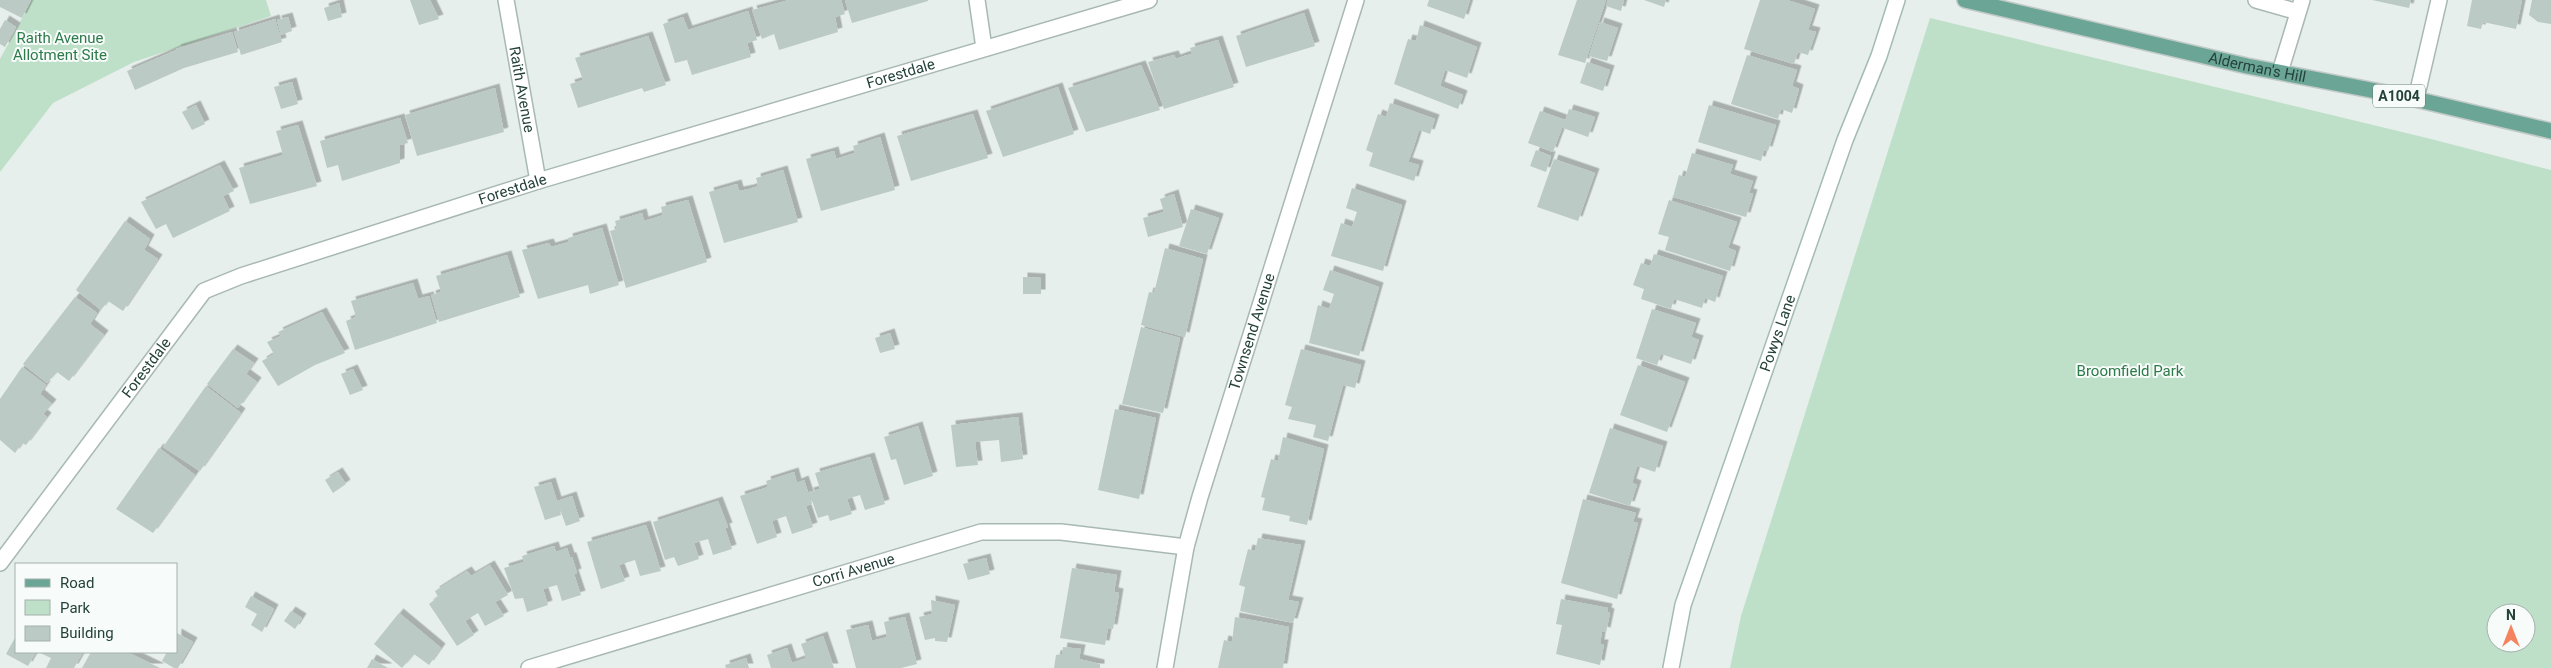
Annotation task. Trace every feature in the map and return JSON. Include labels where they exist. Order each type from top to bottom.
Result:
[{"type":"main road","name":"Alderman's Hill","points":[[1966,0],[2280,72],[2416,99],[2551,131]]},
{"type":"street","name":"Raith Avenue","points":[[506,0],[538,181]]},
{"type":"street","points":[[977,0],[984,48]]},
{"type":"street","name":"Forestdale","points":[[0,563],[204,291],[241,276],[538,181],[1149,0]]},
{"type":"street","name":"Townsend Avenue","points":[[1165,668],[1186,547],[1244,352],[1356,0]]},
{"type":"street","name":"Powys Lane","points":[[1671,668],[1683,605],[1845,140],[1879,56],[1897,0]]},
{"type":"street","points":[[2256,0],[2300,6],[2280,72]]},
{"type":"street","points":[[2416,99],[2438,0]]},
{"type":"street","name":"Corri Avenue","points":[[528,668],[981,532],[1061,532],[1186,547]]},
{"type":"green space","name":"Raith Avenue Allotment Site","points":[[32,0],[266,0],[271,16],[134,62],[53,103],[0,172],[0,59]]},
{"type":"green space","name":"Broomfield Park","points":[[1930,18],[2427,138],[2551,170],[2551,668],[1730,668],[1741,616]]},
{"type":"building","points":[[0,0],[31,0],[22,18],[0,7]]},
{"type":"building","points":[[410,0],[430,0],[439,19],[419,25]]},
{"type":"building","points":[[789,0],[841,0],[845,14],[835,17],[838,32],[779,50],[774,34],[762,39],[752,10]]},
{"type":"building","points":[[845,0],[928,0],[928,1],[852,23]]},
{"type":"building","points":[[1429,0],[1470,0],[1464,19],[1427,6]]},
{"type":"building","points":[[1577,0],[1606,0],[1585,63],[1558,55]]},
{"type":"building","points":[[1608,0],[1624,0],[1621,11],[1606,6]]},
{"type":"building","points":[[1644,0],[1666,0],[1664,7]]},
{"type":"building","points":[[1760,0],[1787,0],[1815,9],[1808,30],[1816,32],[1808,55],[1798,52],[1794,64],[1744,49]]},
{"type":"building","points":[[2372,0],[2411,0],[2409,8]]},
{"type":"building","points":[[2472,0],[2522,0],[2516,29],[2483,22],[2481,29],[2467,26]]},
{"type":"building","points":[[2532,0],[2551,0],[2551,24],[2538,22],[2529,15]]},
{"type":"building","points":[[339,3],[342,17],[328,21],[324,8]]},
{"type":"building","points":[[748,11],[757,40],[747,43],[751,57],[692,75],[687,60],[675,63],[663,24],[683,17],[688,30]]},
{"type":"building","points":[[1304,13],[1315,46],[1246,67],[1236,36]]},
{"type":"building","points":[[288,17],[292,31],[281,35],[277,20]]},
{"type":"building","points":[[275,19],[282,42],[241,55],[234,32]]},
{"type":"building","points":[[5,20],[16,27],[5,47],[0,44],[0,29]]},
{"type":"building","points":[[1600,22],[1618,28],[1607,61],[1589,56]]},
{"type":"building","points":[[1420,25],[1477,47],[1467,78],[1445,70],[1440,86],[1463,95],[1458,109],[1394,84],[1408,39],[1416,41]]},
{"type":"building","points":[[232,32],[238,52],[184,68],[135,90],[127,71],[176,50],[180,60],[176,49]]},
{"type":"building","points":[[648,36],[666,85],[644,92],[642,88],[578,108],[570,84],[583,80],[575,58]]},
{"type":"building","points":[[1218,40],[1234,87],[1164,109],[1148,62],[1174,55],[1176,59],[1192,54],[1190,48]]},
{"type":"building","points":[[1747,55],[1797,70],[1792,86],[1799,89],[1792,113],[1781,109],[1778,119],[1731,104]]},
{"type":"building","points":[[1587,62],[1610,70],[1603,91],[1580,83]]},
{"type":"building","points":[[1141,65],[1160,110],[1086,132],[1068,88]]},
{"type":"building","points":[[292,82],[298,104],[281,109],[274,87]]},
{"type":"building","points":[[1058,87],[1074,134],[1003,157],[986,111]]},
{"type":"building","points":[[495,88],[504,132],[417,156],[405,115]]},
{"type":"building","points":[[1390,103],[1435,119],[1430,134],[1419,130],[1408,162],[1419,165],[1414,181],[1369,166],[1373,153],[1366,150],[1378,114],[1386,117]]},
{"type":"building","points":[[196,105],[205,124],[192,130],[182,112]]},
{"type":"building","points":[[1709,105],[1776,125],[1768,151],[1764,150],[1761,161],[1698,142]]},
{"type":"building","points":[[1569,109],[1595,117],[1588,137],[1563,128]]},
{"type":"building","points":[[1540,111],[1565,120],[1553,152],[1528,143]]},
{"type":"building","points":[[973,114],[988,158],[911,181],[897,136]]},
{"type":"building","points":[[400,118],[408,143],[400,145],[400,163],[342,181],[338,165],[327,168],[320,141]]},
{"type":"building","points":[[298,125],[317,186],[250,204],[239,168],[283,155],[276,131]]},
{"type":"building","points":[[880,137],[895,190],[821,211],[806,159],[834,151],[836,159],[855,153],[853,146]]},
{"type":"building","points":[[1536,150],[1551,156],[1546,172],[1530,166]]},
{"type":"building","points":[[1692,153],[1733,165],[1730,174],[1753,181],[1749,193],[1753,194],[1746,217],[1673,197],[1679,175],[1685,177]]},
{"type":"building","points":[[1554,159],[1595,173],[1578,221],[1537,207]]},
{"type":"building","points":[[220,165],[234,191],[223,196],[230,211],[173,238],[166,224],[156,229],[141,202]]},
{"type":"building","points":[[783,170],[798,222],[724,243],[709,192],[737,184],[739,191],[749,189],[758,186],[756,178]]},
{"type":"building","points":[[1352,188],[1402,205],[1383,271],[1331,256],[1341,223],[1352,227],[1357,212],[1346,208]]},
{"type":"building","points":[[1174,194],[1183,227],[1148,237],[1143,218],[1164,212],[1160,199]]},
{"type":"building","points":[[688,200],[707,262],[626,288],[610,231],[617,229],[615,221],[642,213],[644,221],[663,215],[661,207]]},
{"type":"building","points":[[1669,200],[1737,222],[1728,248],[1736,251],[1730,271],[1665,250],[1669,237],[1658,234]]},
{"type":"building","points":[[1191,209],[1219,218],[1207,254],[1179,246]]},
{"type":"building","points":[[125,221],[150,239],[144,250],[158,259],[123,311],[108,301],[101,310],[76,290]]},
{"type":"building","points":[[602,228],[619,285],[590,294],[588,285],[538,299],[522,250],[549,243],[551,247],[569,242],[568,238]]},
{"type":"building","points":[[1165,248],[1203,259],[1185,337],[1141,325],[1149,292],[1154,293]]},
{"type":"building","points":[[1654,254],[1723,276],[1715,302],[1705,298],[1702,308],[1674,299],[1671,309],[1641,299],[1644,289],[1633,285],[1641,263],[1650,266]]},
{"type":"building","points":[[507,255],[520,297],[439,322],[431,295],[441,292],[436,276]]},
{"type":"building","points":[[1330,270],[1379,287],[1359,356],[1309,343],[1318,305],[1329,309],[1334,294],[1323,290]]},
{"type":"building","points":[[1023,277],[1041,278],[1041,294],[1023,294]]},
{"type":"building","points":[[413,283],[418,299],[429,296],[437,323],[355,350],[346,321],[356,317],[351,301]]},
{"type":"building","points":[[75,297],[97,313],[90,324],[104,335],[69,381],[57,372],[47,383],[23,364]]},
{"type":"building","points":[[1652,309],[1696,323],[1691,337],[1699,340],[1691,364],[1661,354],[1657,365],[1636,358]]},
{"type":"building","points":[[322,312],[345,353],[315,365],[278,386],[262,361],[274,354],[267,342],[281,336],[278,332]]},
{"type":"building","points":[[1141,327],[1180,338],[1163,413],[1122,404]]},
{"type":"building","points":[[890,333],[895,349],[880,353],[875,338]]},
{"type":"building","points":[[233,349],[254,363],[246,374],[257,382],[238,408],[207,384]]},
{"type":"building","points":[[1301,349],[1361,365],[1355,388],[1343,385],[1328,441],[1313,437],[1316,425],[1288,419],[1292,407],[1285,405]]},
{"type":"building","points":[[1638,365],[1685,382],[1667,432],[1620,415]]},
{"type":"building","points":[[22,367],[46,385],[40,394],[52,404],[43,414],[47,417],[26,445],[22,443],[15,453],[0,440],[0,399]]},
{"type":"building","points":[[353,369],[363,390],[350,395],[341,374]]},
{"type":"building","points":[[206,386],[241,413],[200,471],[163,447]]},
{"type":"building","points":[[1115,409],[1156,418],[1139,499],[1098,490]]},
{"type":"building","points":[[1018,417],[1023,459],[1001,462],[999,440],[975,442],[978,465],[956,467],[951,425]]},
{"type":"building","points":[[918,426],[933,476],[904,485],[896,459],[891,460],[884,437]]},
{"type":"building","points":[[1610,428],[1663,446],[1655,472],[1637,466],[1632,483],[1637,485],[1630,506],[1589,493]]},
{"type":"building","points":[[1283,437],[1324,449],[1307,525],[1289,521],[1290,516],[1262,510],[1265,498],[1261,497],[1271,459],[1278,461]]},
{"type":"building","points":[[159,448],[195,475],[153,533],[116,509]]},
{"type":"building","points":[[870,457],[885,504],[865,510],[860,495],[847,499],[852,514],[830,521],[828,515],[818,518],[809,492],[820,489],[815,473]]},
{"type":"building","points":[[338,472],[346,484],[333,493],[325,480]]},
{"type":"building","points":[[794,472],[797,483],[804,480],[812,504],[806,506],[813,527],[792,534],[786,516],[772,521],[777,537],[757,544],[740,496],[768,487],[766,481]]},
{"type":"building","points":[[551,482],[557,501],[572,496],[580,521],[566,526],[558,504],[561,515],[545,520],[534,487]]},
{"type":"building","points":[[1583,499],[1636,513],[1633,522],[1638,523],[1617,599],[1561,583]]},
{"type":"building","points":[[718,501],[728,527],[725,528],[732,549],[713,555],[708,539],[694,543],[699,559],[678,566],[674,557],[665,560],[653,522]]},
{"type":"building","points":[[646,525],[661,571],[640,576],[635,560],[619,565],[625,581],[601,589],[587,542]]},
{"type":"building","points":[[1258,538],[1301,545],[1288,600],[1299,602],[1293,623],[1240,611],[1245,587],[1239,585],[1248,549],[1255,551]]},
{"type":"building","points":[[554,546],[556,552],[567,548],[570,557],[572,557],[577,573],[574,574],[581,595],[562,601],[557,585],[543,589],[548,605],[527,612],[523,598],[515,599],[504,568],[524,562],[522,556]]},
{"type":"building","points":[[986,558],[990,574],[968,580],[963,564]]},
{"type":"building","points":[[490,565],[508,595],[495,602],[504,616],[485,626],[478,613],[465,621],[474,635],[457,646],[429,604],[438,597],[435,591],[449,582],[467,571],[471,576]]},
{"type":"building","points":[[1072,568],[1117,575],[1114,592],[1119,593],[1113,629],[1108,628],[1105,645],[1060,638]]},
{"type":"building","points":[[251,596],[274,609],[262,632],[251,625],[257,614],[245,607]]},
{"type":"building","points":[[1561,599],[1608,608],[1607,612],[1610,613],[1606,632],[1602,631],[1600,644],[1604,644],[1600,665],[1556,654],[1562,625],[1556,624]]},
{"type":"building","points":[[931,600],[955,605],[947,642],[935,641],[935,638],[925,640],[919,617],[932,614]]},
{"type":"building","points":[[291,611],[302,618],[295,629],[284,621]]},
{"type":"building","points":[[399,613],[441,648],[429,665],[414,654],[402,668],[374,644]]},
{"type":"building","points":[[905,617],[917,664],[901,668],[856,668],[846,630],[868,625],[872,641],[887,637],[884,622]]},
{"type":"building","points":[[1235,617],[1289,627],[1283,668],[1218,668],[1224,640],[1232,642]]},
{"type":"building","points":[[178,634],[193,642],[178,668],[174,668],[162,661],[166,653],[178,653]]},
{"type":"building","points":[[823,636],[834,668],[771,668],[767,655],[787,648],[792,663],[806,658],[801,644]]},
{"type":"building","points":[[15,638],[15,653],[35,653],[28,666],[6,654]]},
{"type":"building","points":[[1063,647],[1081,649],[1079,659],[1100,664],[1100,668],[1054,668],[1056,655],[1062,654]]},
{"type":"building","points":[[40,653],[82,653],[74,668],[46,668],[51,658]]},
{"type":"building","points":[[90,653],[129,653],[160,668],[82,668]]},
{"type":"building","points":[[746,658],[749,668],[726,668],[725,665]]},
{"type":"building","points":[[372,659],[388,668],[367,668]]}]
